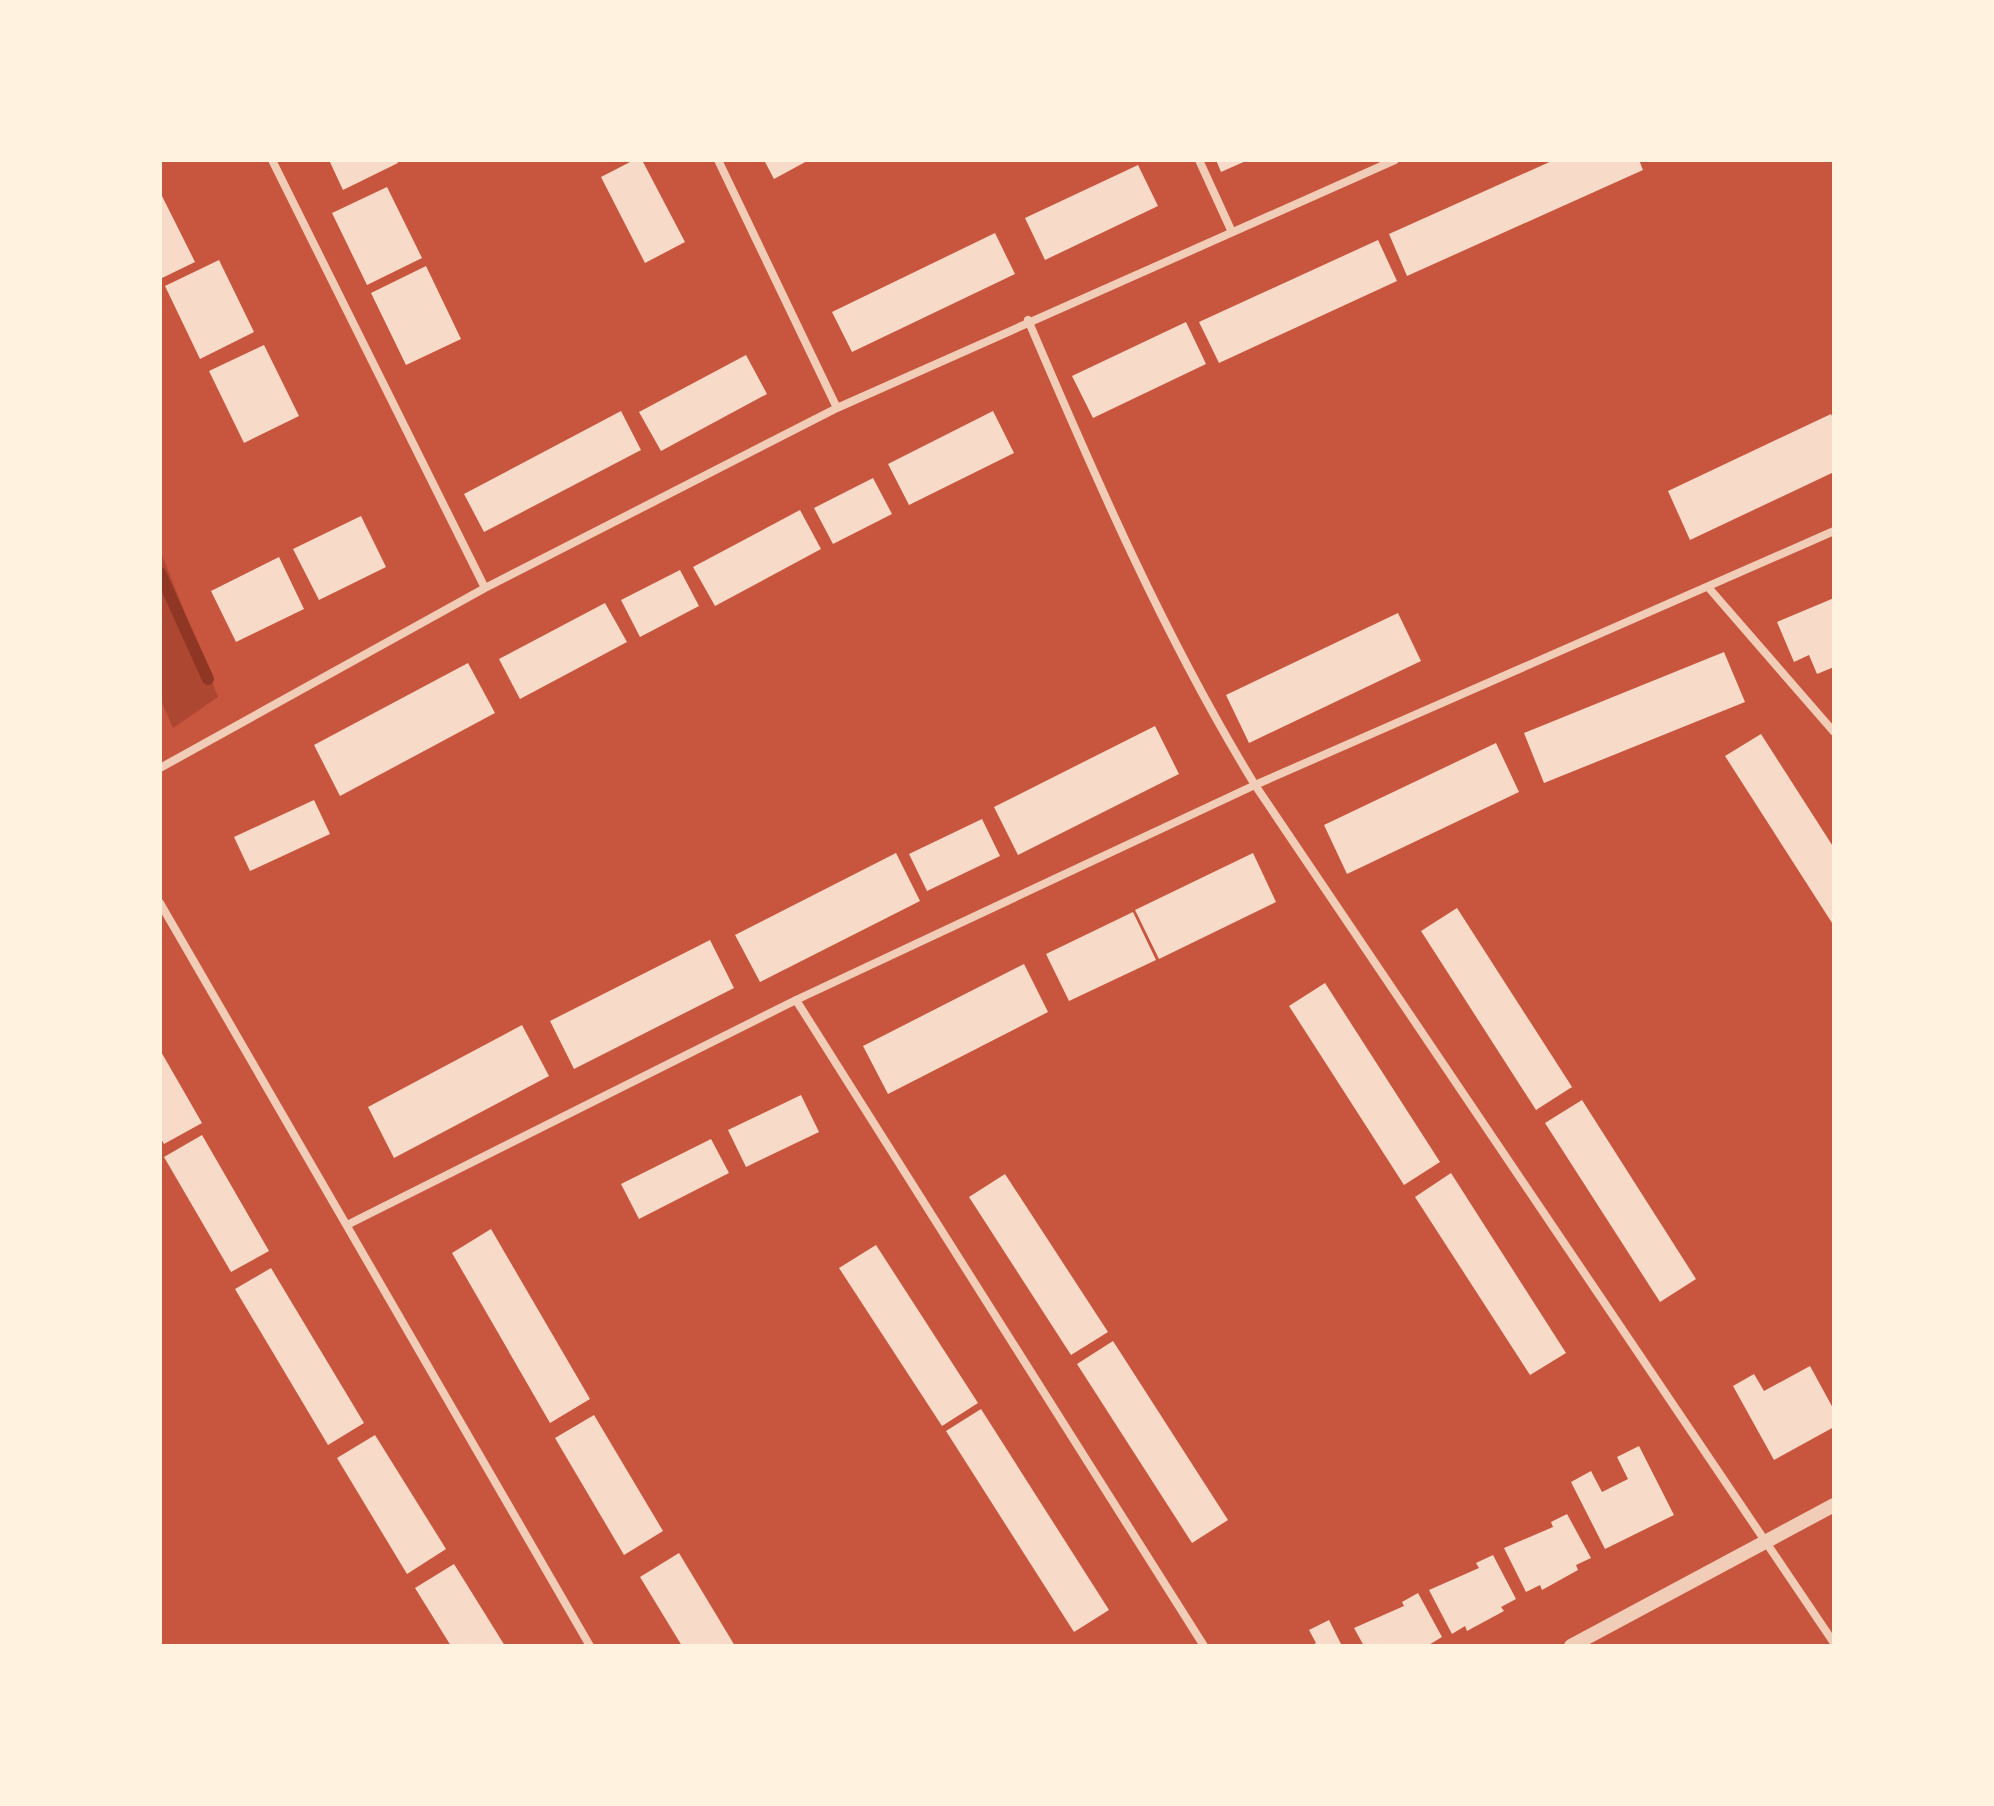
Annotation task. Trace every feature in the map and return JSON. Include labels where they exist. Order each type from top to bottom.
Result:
[{"type":"street","points":[[272,160],[485,588]]},
{"type":"street","points":[[718,160],[837,408]]},
{"type":"street","points":[[1199,160],[1231,230]]},
{"type":"street","points":[[160,768],[485,588],[837,408],[1028,320],[1395,160]]},
{"type":"street","points":[[1028,320],[1087,458],[1202,698],[1255,785],[1834,1643]]},
{"type":"street","points":[[349,1224],[796,1000],[1255,785],[1834,531]]},
{"type":"street","points":[[1708,587],[1834,732]]},
{"type":"street","points":[[160,903],[349,1224],[590,1646]]},
{"type":"street","points":[[796,1000],[1204,1646]]},
{"type":"street","points":[[1571,1646],[1834,1505]]},
{"type":"shaded area","points":[[160,550],[218,697],[173,728],[160,698]]},
{"type":"building","points":[[329,160],[396,160],[398,163],[343,190]]},
{"type":"building","points":[[634,160],[642,160],[685,242],[645,263],[601,177]]},
{"type":"building","points":[[764,160],[809,160],[774,179]]},
{"type":"building","points":[[1216,160],[1248,160],[1221,172]]},
{"type":"building","points":[[1554,160],[1639,160],[1643,170],[1407,276],[1389,234]]},
{"type":"building","points":[[1138,165],[1158,206],[1045,260],[1025,218]]},
{"type":"building","points":[[387,187],[422,258],[367,285],[332,213]]},
{"type":"building","points":[[160,192],[195,262],[160,279]]},
{"type":"building","points":[[995,233],[1015,274],[852,352],[832,312]]},
{"type":"building","points":[[1378,240],[1397,281],[1219,363],[1199,322]]},
{"type":"building","points":[[219,260],[254,332],[200,359],[165,286]]},
{"type":"building","points":[[426,266],[461,339],[406,365],[371,293]]},
{"type":"building","points":[[1186,322],[1206,364],[1093,418],[1072,376]]},
{"type":"building","points":[[264,345],[299,416],[244,443],[209,371]]},
{"type":"building","points":[[746,355],[767,394],[661,451],[639,412]]},
{"type":"building","points":[[621,411],[641,450],[484,532],[464,494]]},
{"type":"building","points":[[993,411],[1014,453],[909,505],[888,464]]},
{"type":"building","points":[[1831,414],[1834,421],[1834,472],[1690,540],[1668,491]]},
{"type":"building","points":[[873,478],[892,514],[833,544],[814,508]]},
{"type":"building","points":[[800,510],[821,549],[715,606],[693,567]]},
{"type":"building","points":[[361,516],[386,567],[319,600],[293,549]]},
{"type":"building","points":[[279,557],[304,609],[236,642],[211,591]]},
{"type":"building","points":[[680,570],[699,606],[640,637],[621,600]]},
{"type":"building","points":[[1834,598],[1834,667],[1817,674],[1809,655],[1794,662],[1777,622]]},
{"type":"building","points":[[605,603],[627,642],[520,699],[499,659]]},
{"type":"building","points":[[1398,613],[1421,661],[1249,743],[1226,695]]},
{"type":"building","points":[[1724,652],[1745,702],[1544,783],[1524,733]]},
{"type":"building","points":[[468,663],[495,713],[340,796],[314,745]]},
{"type":"building","points":[[1155,726],[1179,774],[1018,855],[994,807]]},
{"type":"building","points":[[1761,734],[1834,848],[1834,926],[1725,756]]},
{"type":"building","points":[[1496,743],[1519,792],[1347,874],[1324,825]]},
{"type":"building","points":[[314,800],[330,834],[250,871],[234,837]]},
{"type":"building","points":[[982,819],[1000,856],[927,891],[909,854]]},
{"type":"building","points":[[896,853],[920,901],[760,982],[735,935]]},
{"type":"building","points":[[1253,853],[1276,902],[1159,959],[1135,910]]},
{"type":"building","points":[[1457,908],[1572,1087],[1536,1110],[1421,931]]},
{"type":"building","points":[[1133,912],[1156,960],[1069,1001],[1046,954]]},
{"type":"building","points":[[710,940],[734,988],[574,1069],[550,1021]]},
{"type":"building","points":[[1024,964],[1048,1012],[888,1094],[863,1046]]},
{"type":"building","points":[[1325,983],[1440,1162],[1404,1185],[1289,1006]]},
{"type":"building","points":[[522,1025],[549,1076],[394,1158],[368,1107]]},
{"type":"building","points":[[160,1050],[202,1123],[164,1144],[160,1137]]},
{"type":"building","points":[[801,1095],[819,1132],[746,1167],[728,1130]]},
{"type":"building","points":[[1582,1100],[1696,1279],[1660,1302],[1545,1123]]},
{"type":"building","points":[[202,1135],[269,1251],[231,1272],[164,1157]]},
{"type":"building","points":[[711,1139],[729,1173],[639,1219],[621,1184]]},
{"type":"building","points":[[1451,1173],[1566,1353],[1530,1375],[1415,1197]]},
{"type":"building","points":[[1005,1174],[1108,1332],[1071,1355],[969,1197]]},
{"type":"building","points":[[491,1229],[590,1399],[550,1423],[452,1253]]},
{"type":"building","points":[[876,1245],[978,1403],[942,1426],[839,1268]]},
{"type":"building","points":[[271,1268],[364,1423],[328,1445],[235,1289]]},
{"type":"building","points":[[1113,1341],[1228,1520],[1192,1543],[1077,1364]]},
{"type":"building","points":[[1810,1366],[1834,1410],[1834,1427],[1774,1460],[1733,1386],[1754,1374],[1764,1391]]},
{"type":"building","points":[[981,1409],[1109,1610],[1074,1632],[946,1431]]},
{"type":"building","points":[[594,1415],[663,1531],[624,1555],[555,1438]]},
{"type":"building","points":[[375,1435],[446,1549],[407,1574],[337,1458]]},
{"type":"building","points":[[1639,1446],[1674,1515],[1605,1549],[1571,1482],[1591,1471],[1602,1492],[1628,1479],[1617,1457]]},
{"type":"building","points":[[1567,1514],[1591,1558],[1576,1565],[1578,1570],[1542,1590],[1540,1585],[1526,1592],[1504,1548],[1553,1527],[1551,1522]]},
{"type":"building","points":[[679,1553],[735,1646],[682,1646],[640,1577]]},
{"type":"building","points":[[1493,1555],[1516,1599],[1501,1607],[1504,1611],[1467,1631],[1465,1626],[1452,1634],[1429,1590],[1479,1568],[1476,1563]]},
{"type":"building","points":[[454,1564],[505,1646],[451,1646],[415,1588]]},
{"type":"building","points":[[1418,1593],[1442,1637],[1427,1646],[1364,1646],[1354,1628],[1404,1606],[1402,1602]]},
{"type":"building","points":[[1329,1620],[1342,1646],[1311,1646],[1316,1643],[1309,1630]]},
{"type":"waterway","points":[[160,573],[208,679]]}]
